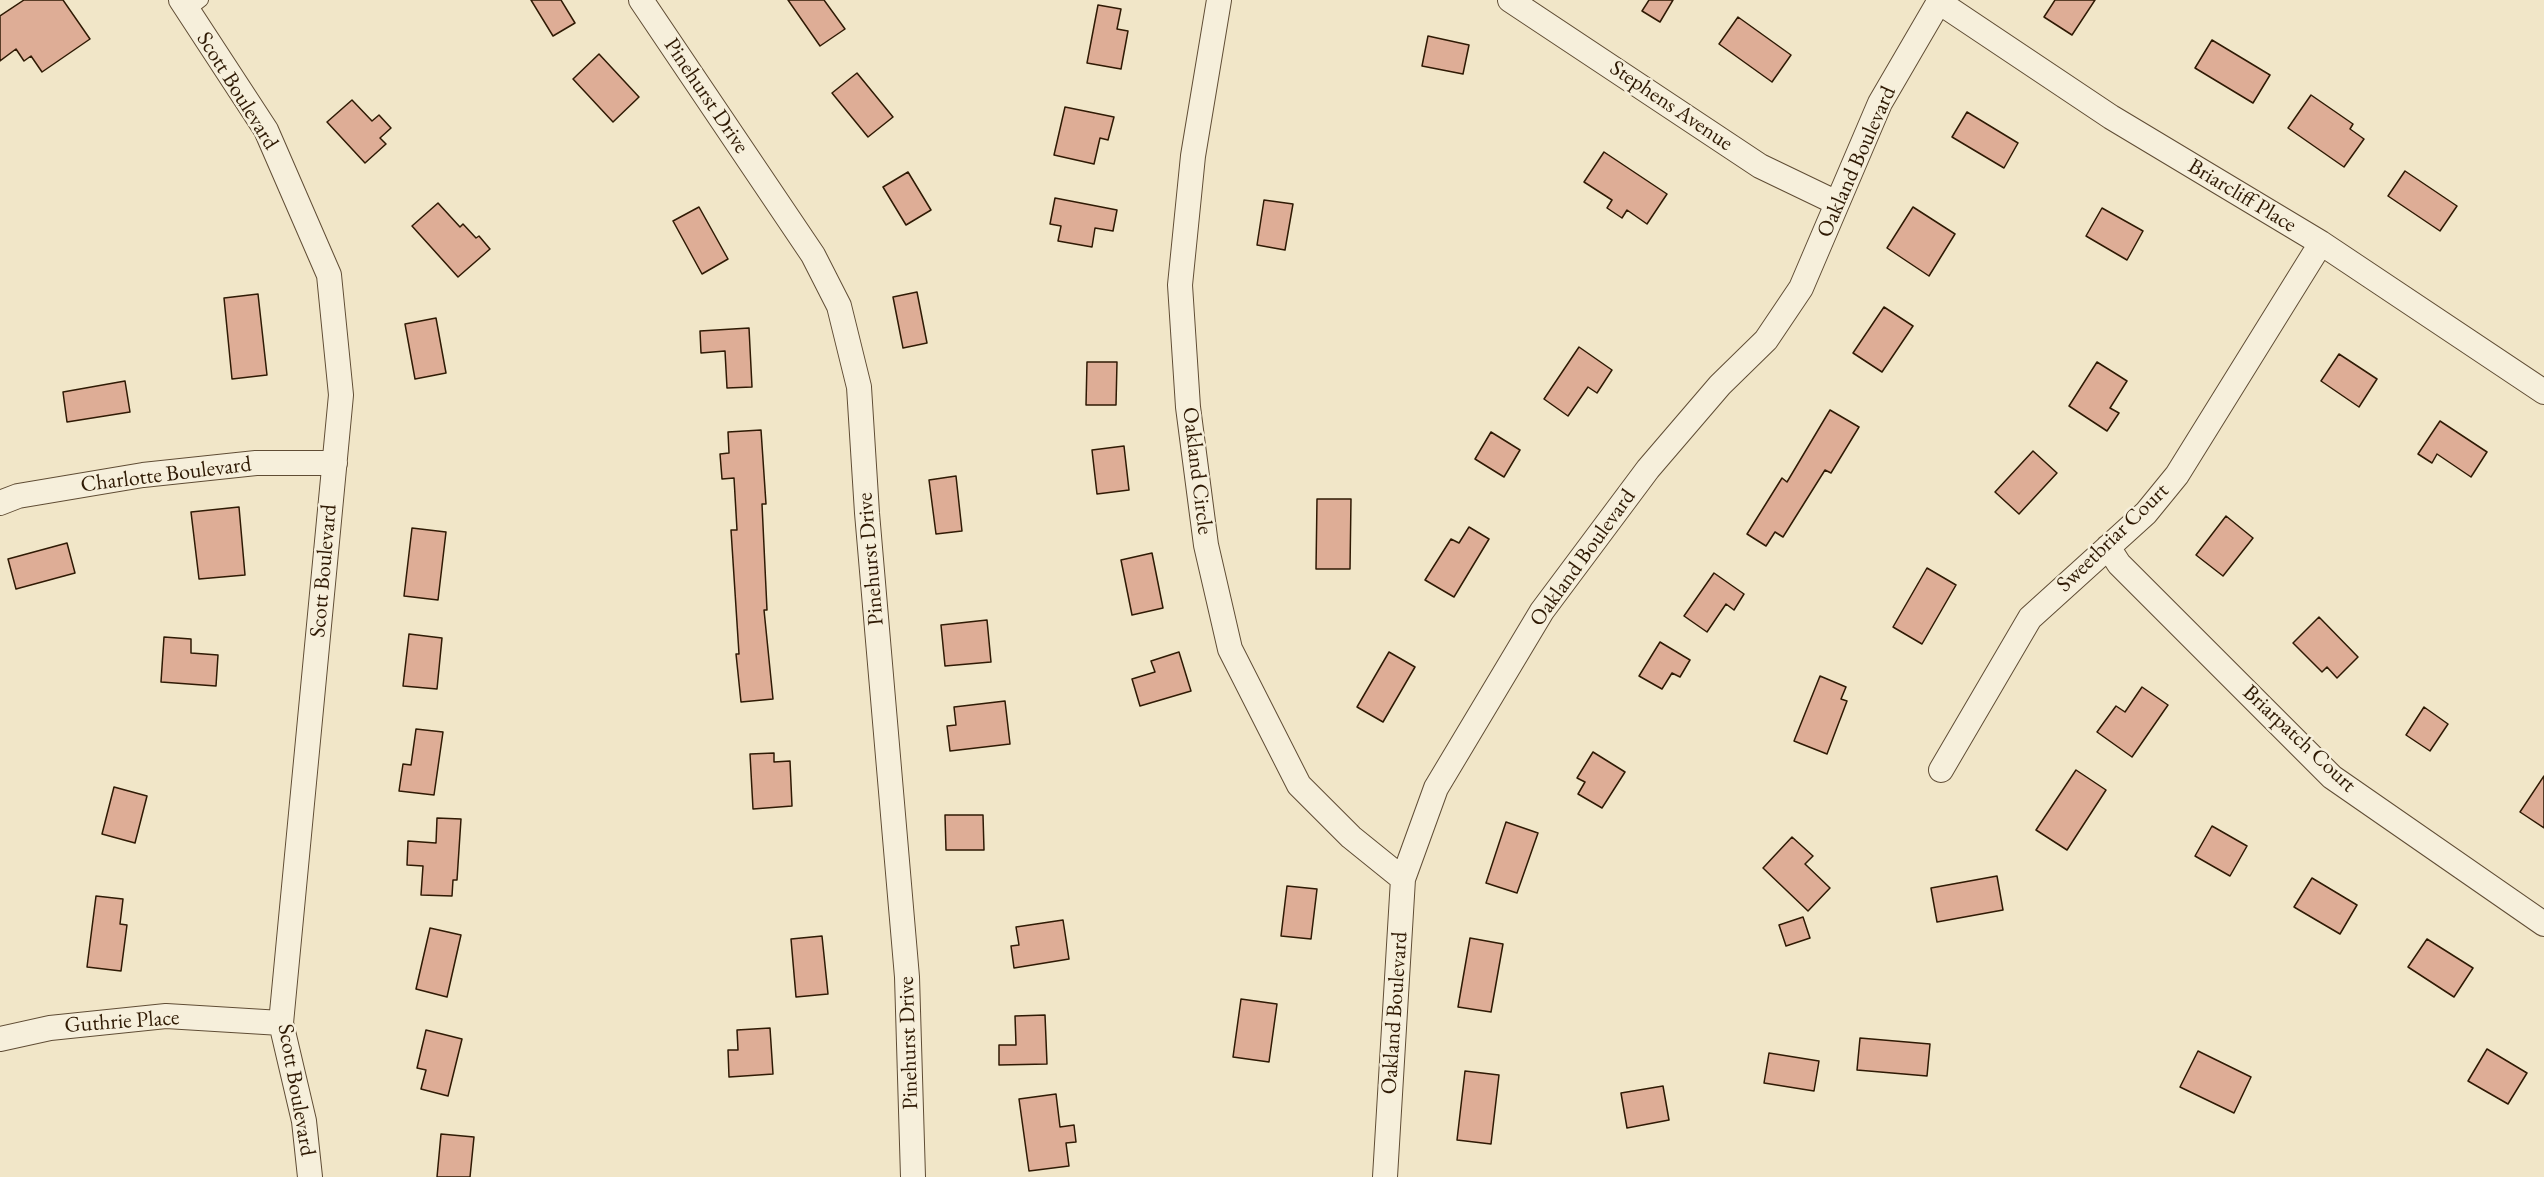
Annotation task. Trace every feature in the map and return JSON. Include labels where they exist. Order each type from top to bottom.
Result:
[{"type":"street","name":"Pinehurst Drive","points":[[641,0],[813,255],[839,306],[859,387],[868,524],[907,977],[913,1177]]},
{"type":"street","name":"Oakland Circle","points":[[1220,0],[1193,156],[1180,285],[1188,407],[1206,545],[1230,649],[1299,785],[1351,837],[1403,879]]},
{"type":"street","name":"Stephens Avenue","points":[[1510,0],[1760,165],[1837,203]]},
{"type":"street","name":"Oakland Boulevard","points":[[1385,1177],[1403,879],[1436,788],[1542,611],[1648,469],[1720,385],[1766,340],[1801,288],[1880,103],[1939,1]]},
{"type":"street","name":"Briarcliff Place","points":[[1939,1],[2111,117],[2321,243],[2544,392]]},
{"type":"street","name":"Scott Boulevard","points":[[190,4],[266,130],[329,275],[341,395],[281,1023],[304,1120],[310,1177]]},
{"type":"street","name":"Sweetbriar Court","points":[[1941,770],[2030,618],[2146,513],[2177,476],[2321,243]]},
{"type":"street","name":"Charlotte Boulevard","points":[[0,503],[18,496],[143,475],[256,463],[335,463]]},
{"type":"street","name":"Briarpatch Court","points":[[2108,547],[2119,564],[2332,777],[2544,924]]},
{"type":"street","name":"Guthrie Place","points":[[0,1039],[50,1028],[166,1016],[281,1023]]},
{"type":"building","points":[[24,0],[63,0],[90,39],[42,72],[31,56],[24,61],[16,49],[0,61],[0,16]]},
{"type":"building","points":[[531,0],[561,0],[575,23],[553,36]]},
{"type":"building","points":[[788,0],[824,0],[845,29],[820,46]]},
{"type":"building","points":[[1649,0],[1673,0],[1660,22],[1642,11]]},
{"type":"building","points":[[2055,0],[2095,0],[2072,35],[2044,17]]},
{"type":"building","points":[[1098,5],[1121,9],[1117,29],[1128,31],[1121,69],[1087,63]]},
{"type":"building","points":[[1738,17],[1791,55],[1772,82],[1719,44]]},
{"type":"building","points":[[1428,36],[1469,45],[1463,74],[1422,66]]},
{"type":"building","points":[[2212,40],[2270,75],[2253,103],[2195,68]]},
{"type":"building","points":[[599,54],[639,97],[613,122],[573,79]]},
{"type":"building","points":[[857,73],[893,117],[868,137],[832,93]]},
{"type":"building","points":[[2311,95],[2353,124],[2350,129],[2364,139],[2344,167],[2288,128]]},
{"type":"building","points":[[352,100],[372,121],[379,115],[391,128],[380,138],[386,144],[365,163],[327,122]]},
{"type":"building","points":[[1065,107],[1114,117],[1108,140],[1100,138],[1094,164],[1054,155]]},
{"type":"building","points":[[1967,112],[2018,143],[2004,168],[1952,137]]},
{"type":"building","points":[[1604,152],[1667,194],[1647,224],[1627,210],[1622,218],[1607,208],[1612,200],[1584,182]]},
{"type":"building","points":[[2405,171],[2457,206],[2440,231],[2388,196]]},
{"type":"building","points":[[908,172],[931,210],[906,225],[883,187]]},
{"type":"building","points":[[1055,198],[1117,210],[1113,231],[1095,228],[1092,247],[1058,241],[1061,226],[1050,224]]},
{"type":"building","points":[[1264,200],[1293,204],[1285,250],[1257,245]]},
{"type":"building","points":[[438,203],[460,227],[463,224],[476,238],[479,236],[490,249],[458,277],[412,226]]},
{"type":"building","points":[[699,207],[728,259],[702,274],[673,221]]},
{"type":"building","points":[[1913,207],[1955,234],[1929,276],[1887,248]]},
{"type":"building","points":[[2102,208],[2143,231],[2127,260],[2086,236]]},
{"type":"building","points":[[917,292],[927,343],[903,348],[893,297]]},
{"type":"building","points":[[258,294],[267,375],[232,379],[224,298]]},
{"type":"building","points":[[1884,307],[1913,326],[1882,372],[1853,353]]},
{"type":"building","points":[[436,318],[446,373],[415,379],[405,324]]},
{"type":"building","points":[[749,328],[752,387],[727,388],[725,351],[701,353],[700,331]]},
{"type":"building","points":[[1579,347],[1612,370],[1597,393],[1588,387],[1568,416],[1544,399]]},
{"type":"building","points":[[2339,354],[2377,379],[2359,407],[2321,381]]},
{"type":"building","points":[[1087,362],[1117,362],[1116,405],[1086,405]]},
{"type":"building","points":[[2097,362],[2127,381],[2110,408],[2119,413],[2107,431],[2069,406]]},
{"type":"building","points":[[125,381],[130,412],[67,422],[63,392]]},
{"type":"building","points":[[1830,410],[1859,427],[1831,473],[1825,470],[1783,537],[1775,532],[1766,546],[1747,534],[1782,478],[1787,482]]},
{"type":"building","points":[[2440,421],[2487,452],[2471,477],[2437,454],[2432,463],[2418,454]]},
{"type":"building","points":[[761,430],[766,504],[762,504],[767,610],[764,610],[773,699],[741,702],[736,654],[739,654],[731,530],[737,530],[734,478],[722,479],[720,454],[729,453],[728,432]]},
{"type":"building","points":[[1491,432],[1520,450],[1504,477],[1475,459]]},
{"type":"building","points":[[1124,446],[1129,490],[1097,494],[1092,450]]},
{"type":"building","points":[[2033,451],[2057,473],[2019,514],[1995,492]]},
{"type":"building","points":[[956,476],[962,531],[936,534],[929,480]]},
{"type":"building","points":[[1317,499],[1351,499],[1350,569],[1316,569]]},
{"type":"building","points":[[239,507],[245,575],[199,579],[191,512]]},
{"type":"building","points":[[2226,516],[2253,538],[2223,576],[2196,555]]},
{"type":"building","points":[[1469,527],[1489,539],[1454,597],[1425,580],[1451,539],[1459,543]]},
{"type":"building","points":[[412,528],[446,532],[438,600],[404,596]]},
{"type":"building","points":[[67,543],[75,573],[16,589],[8,559]]},
{"type":"building","points":[[1152,553],[1163,608],[1132,615],[1121,560]]},
{"type":"building","points":[[1927,568],[1956,585],[1922,644],[1893,627]]},
{"type":"building","points":[[1714,573],[1744,594],[1734,610],[1726,604],[1707,632],[1684,616]]},
{"type":"building","points":[[2319,617],[2358,657],[2337,678],[2327,667],[2322,672],[2293,643]]},
{"type":"building","points":[[987,620],[991,662],[945,666],[941,625]]},
{"type":"building","points":[[409,634],[442,638],[437,689],[403,686]]},
{"type":"building","points":[[164,637],[191,639],[191,653],[218,655],[216,686],[161,682]]},
{"type":"building","points":[[1660,642],[1690,660],[1680,677],[1672,673],[1662,689],[1639,676]]},
{"type":"building","points":[[1179,652],[1191,691],[1140,706],[1132,679],[1155,672],[1151,661]]},
{"type":"building","points":[[1389,652],[1415,667],[1383,722],[1357,707]]},
{"type":"building","points":[[1820,676],[1846,687],[1841,699],[1847,701],[1827,754],[1794,741]]},
{"type":"building","points":[[2142,687],[2168,705],[2132,757],[2097,732],[2116,706],[2125,712]]},
{"type":"building","points":[[1005,701],[1010,744],[950,751],[947,726],[956,725],[954,707]]},
{"type":"building","points":[[2424,707],[2448,724],[2430,751],[2406,735]]},
{"type":"building","points":[[416,729],[443,732],[434,795],[399,791],[403,764],[411,765]]},
{"type":"building","points":[[1593,752],[1625,772],[1602,808],[1578,794],[1585,782],[1577,778]]},
{"type":"building","points":[[774,753],[774,762],[790,761],[792,806],[753,809],[750,754]]},
{"type":"building","points":[[2076,770],[2106,790],[2067,850],[2036,830]]},
{"type":"building","points":[[2544,776],[2544,828],[2520,812]]},
{"type":"building","points":[[114,787],[147,796],[135,843],[102,834]]},
{"type":"building","points":[[945,815],[983,815],[984,850],[946,850]]},
{"type":"building","points":[[437,818],[461,819],[457,880],[453,880],[452,896],[421,895],[423,866],[407,865],[408,841],[436,843]]},
{"type":"building","points":[[1506,822],[1538,833],[1517,893],[1486,883]]},
{"type":"building","points":[[2212,826],[2247,846],[2230,876],[2195,856]]},
{"type":"building","points":[[1792,837],[1813,856],[1805,864],[1830,888],[1808,911],[1763,868]]},
{"type":"building","points":[[1997,876],[2003,910],[1937,922],[1931,888]]},
{"type":"building","points":[[2312,878],[2357,905],[2340,934],[2294,907]]},
{"type":"building","points":[[1287,886],[1317,889],[1311,939],[1281,936]]},
{"type":"building","points":[[96,896],[123,899],[120,924],[127,925],[121,971],[87,967]]},
{"type":"building","points":[[1803,917],[1810,938],[1786,946],[1779,925]]},
{"type":"building","points":[[1063,920],[1069,959],[1014,968],[1011,946],[1019,945],[1016,927]]},
{"type":"building","points":[[430,928],[461,935],[447,997],[416,989]]},
{"type":"building","points":[[822,936],[828,994],[796,997],[791,939]]},
{"type":"building","points":[[1470,938],[1503,944],[1491,1012],[1458,1007]]},
{"type":"building","points":[[2427,939],[2473,968],[2454,997],[2408,967]]},
{"type":"building","points":[[1241,999],[1277,1004],[1269,1062],[1233,1057]]},
{"type":"building","points":[[1045,1015],[1047,1064],[999,1065],[999,1045],[1016,1045],[1015,1016]]},
{"type":"building","points":[[770,1028],[773,1074],[729,1077],[728,1050],[738,1050],[737,1030]]},
{"type":"building","points":[[426,1030],[462,1039],[448,1096],[421,1089],[426,1070],[417,1068]]},
{"type":"building","points":[[1860,1038],[1930,1044],[1927,1076],[1857,1070]]},
{"type":"building","points":[[2487,1049],[2527,1073],[2508,1104],[2468,1081]]},
{"type":"building","points":[[2198,1051],[2251,1077],[2234,1113],[2180,1087]]},
{"type":"building","points":[[1769,1053],[1819,1061],[1814,1091],[1764,1083]]},
{"type":"building","points":[[1465,1071],[1499,1075],[1491,1144],[1457,1140]]},
{"type":"building","points":[[1663,1086],[1669,1120],[1627,1128],[1621,1093]]},
{"type":"building","points":[[1056,1094],[1060,1127],[1074,1125],[1076,1142],[1066,1143],[1069,1166],[1029,1171],[1019,1099]]},
{"type":"building","points":[[441,1134],[474,1137],[470,1177],[437,1177]]}]
